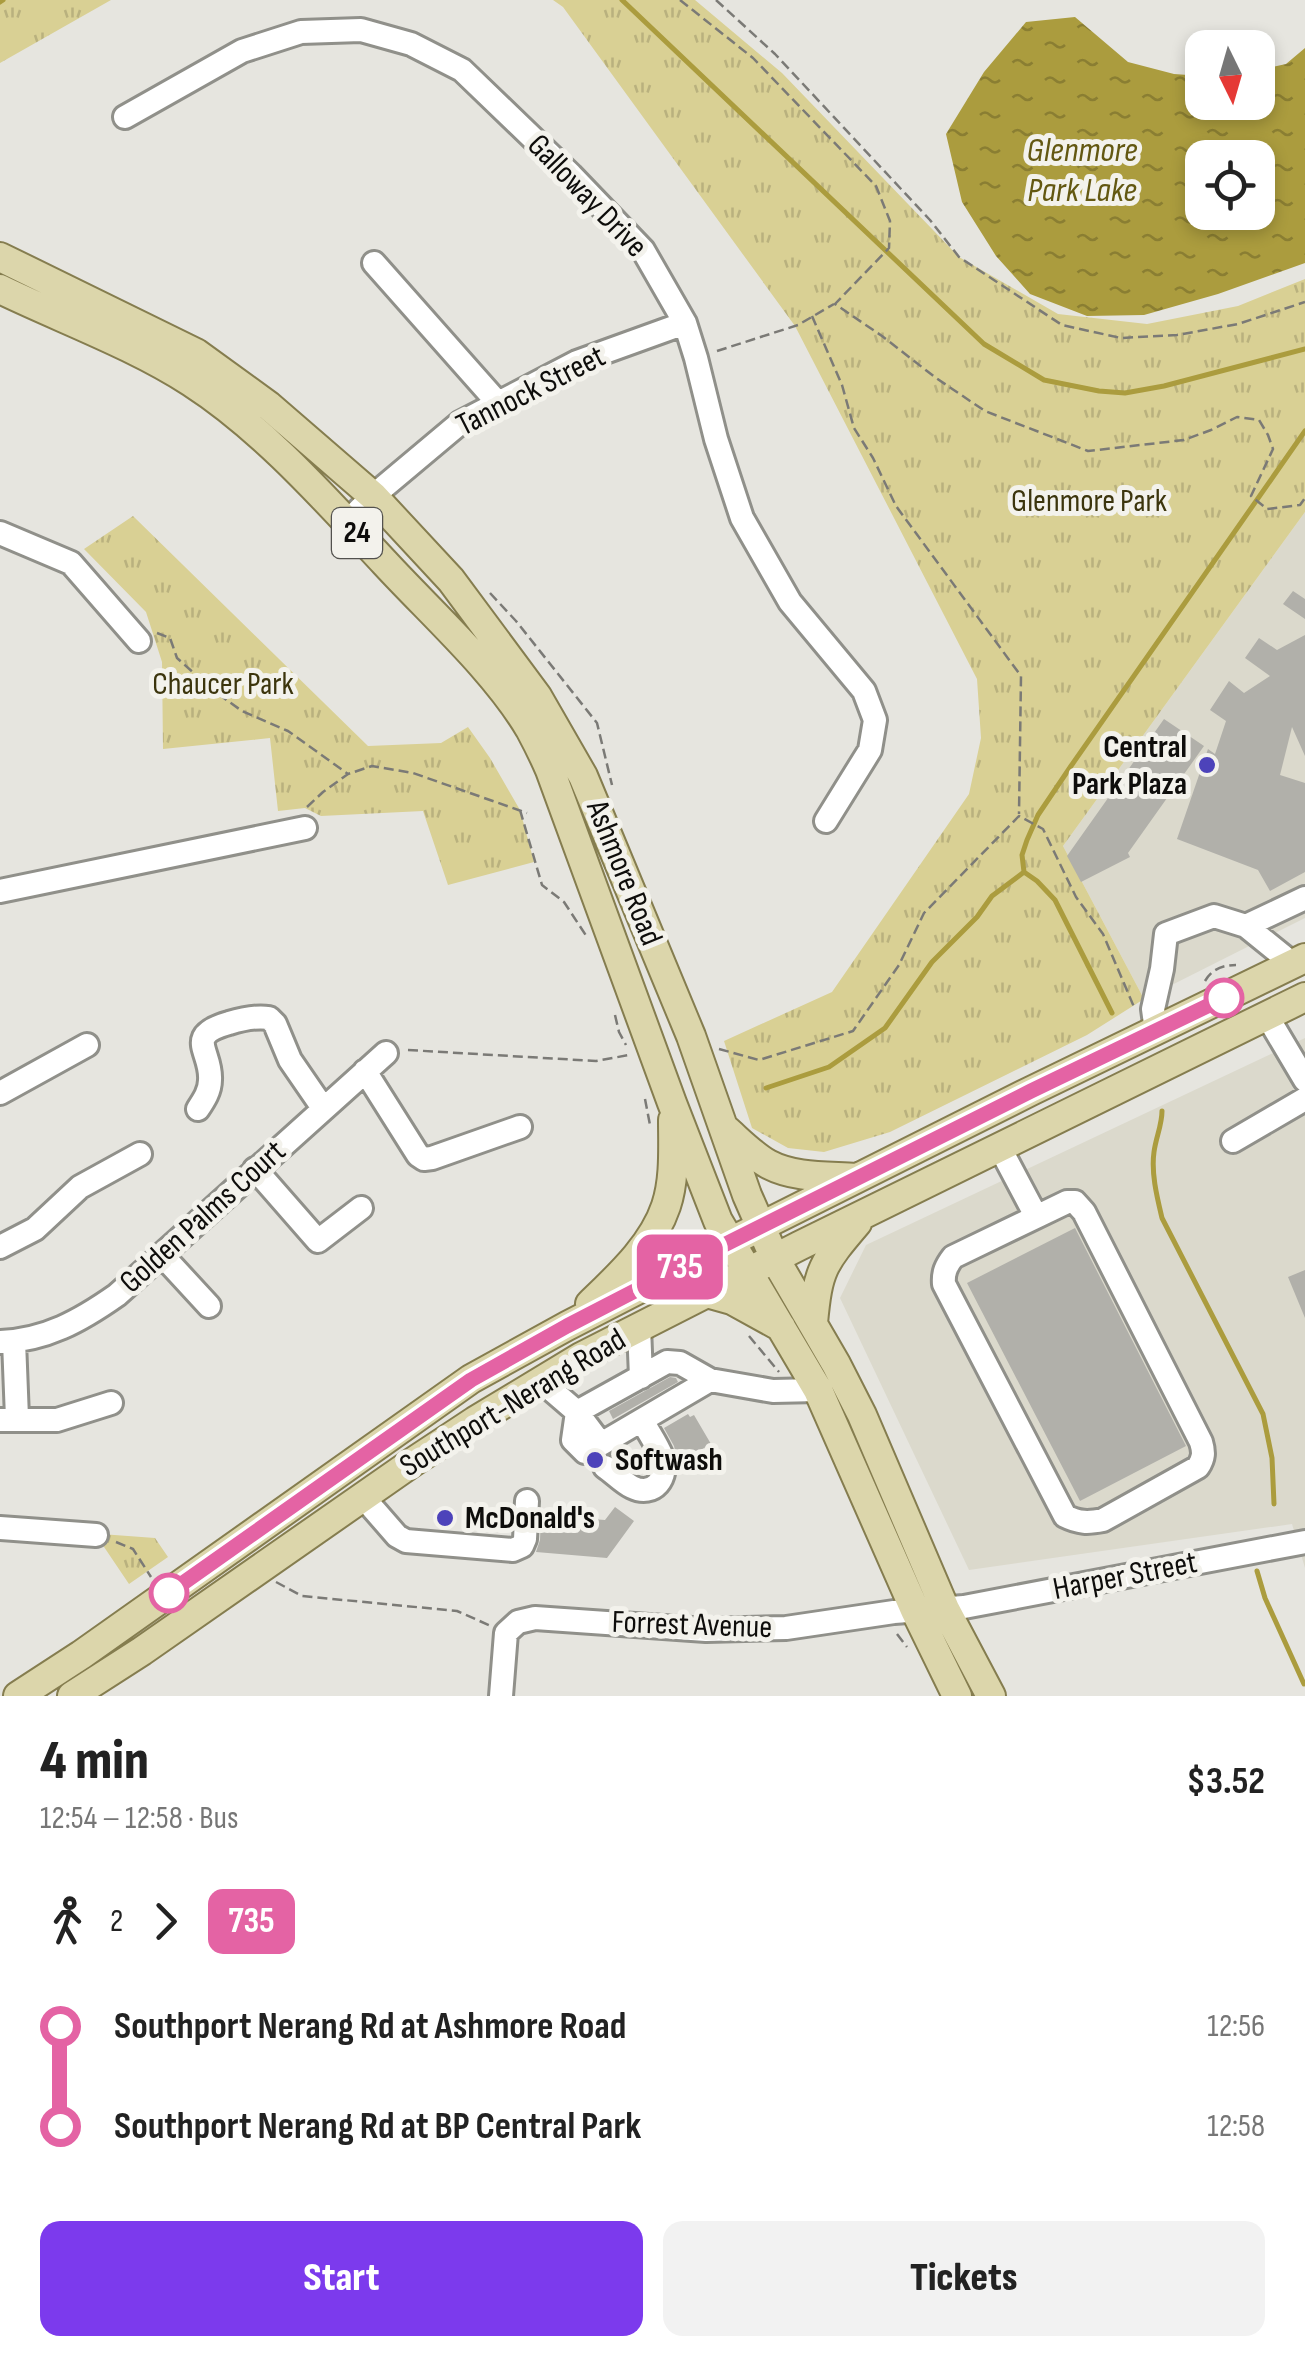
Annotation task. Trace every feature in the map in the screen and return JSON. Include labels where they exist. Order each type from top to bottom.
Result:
[{"type":"main road","name":"Ashmore Road","points":[[0,257],[196,353],[269,406],[373,496],[451,580],[537,696],[584,776],[692,1036],[760,1227],[874,1441],[945,1608],[991,1696]]},
{"type":"main road","name":"Ashmore Road","points":[[0,290],[123,346],[190,381],[223,405],[347,522],[490,676],[528,727],[550,770],[718,1221],[782,1328],[804,1390],[957,1696]]},
{"type":"main road","name":"Southport-Nerang Road","points":[[18,1696],[471,1380],[730,1242],[1299,961]]},
{"type":"main road","name":"Southport-Nerang Road","points":[[72,1696],[541,1380],[639,1327],[1305,997]]},
{"type":"main road","points":[[567,1326],[624,1271],[662,1218],[668,1202],[672,1162],[672,1103]]},
{"type":"main road","points":[[723,1127],[755,1155],[778,1168],[799,1174],[861,1178]]},
{"type":"main road","points":[[813,1324],[822,1269],[866,1214]]},
{"type":"main road","points":[[708,1293],[732,1300],[782,1328]]},
{"type":"street","name":"Galloway Drive","points":[[125,117],[242,51],[301,32],[362,30],[411,44],[462,70],[571,175],[643,250],[684,323],[742,518],[790,602],[864,691],[875,720],[870,750],[826,821]]},
{"type":"street","points":[[374,264],[498,403]]},
{"type":"street","name":"Tannock Street","points":[[347,522],[460,423],[577,362],[684,323]]},
{"type":"street","points":[[0,533],[71,563],[139,640]]},
{"type":"street","points":[[0,891],[305,828]]},
{"type":"street","points":[[1246,926],[1305,898]]},
{"type":"street","points":[[1151,1034],[1166,934],[1214,916],[1246,926],[1299,961]]},
{"type":"street","points":[[1267,1016],[1305,1080]]},
{"type":"street","points":[[198,1110],[210,1083],[202,1047],[207,1033],[215,1027],[262,1017],[275,1024],[290,1060],[324,1108]]},
{"type":"street","points":[[0,1093],[87,1045]]},
{"type":"street","name":"Golden Palms Court","points":[[7,1342],[46,1336],[117,1296],[386,1052]]},
{"type":"street","points":[[365,1072],[418,1156],[424,1159],[520,1128]]},
{"type":"street","points":[[1233,1141],[1305,1099]]},
{"type":"street","points":[[1000,1148],[1036,1216]]},
{"type":"street","points":[[0,1247],[35,1229],[80,1187],[140,1154]]},
{"type":"street","points":[[255,1169],[318,1241],[361,1208]]},
{"type":"street","points":[[1068,1202],[1080,1206],[1204,1451],[1198,1467],[1103,1520],[1077,1522],[1065,1516],[944,1284],[946,1266],[953,1257],[1036,1216],[1068,1202]]},
{"type":"street","points":[[162,1255],[209,1306]]},
{"type":"street","points":[[639,1327],[645,1374],[641,1420]]},
{"type":"street","points":[[7,1342],[8,1419],[57,1420],[112,1404]]},
{"type":"street","points":[[577,1412],[667,1362],[680,1363],[710,1380],[773,1392],[804,1390]]},
{"type":"street","points":[[645,1374],[678,1399]]},
{"type":"street","points":[[541,1380],[577,1412],[601,1444],[710,1380]]},
{"type":"street","points":[[605,1467],[640,1490],[657,1486],[664,1473],[661,1456],[641,1420],[610,1393]]},
{"type":"street","points":[[577,1412],[573,1440],[585,1452]]},
{"type":"street","points":[[363,1498],[406,1541],[513,1550],[522,1546],[525,1539],[527,1501]]},
{"type":"street","points":[[0,1528],[96,1535]]},
{"type":"street","name":"Harper Street","points":[[945,1608],[1305,1542]]},
{"type":"street","name":"Forrest Avenue","points":[[506,1633],[518,1622],[536,1618],[744,1630],[945,1608]]},
{"type":"street","points":[[501,1696],[506,1633]]},
{"type":"path","points":[[680,0],[753,58],[876,186],[890,221],[888,248],[835,304],[798,325],[696,358]]},
{"type":"path","points":[[716,0],[775,54],[959,256],[1062,325],[1121,338],[1177,335],[1238,324],[1305,302]]},
{"type":"path","points":[[835,304],[985,411],[1088,451],[1184,440],[1237,417],[1258,420],[1273,450],[1251,496],[1267,508],[1300,505],[1305,498]]},
{"type":"path","points":[[722,1050],[759,1060],[853,1031],[899,965],[924,913],[1019,816],[1021,676],[896,506],[854,428],[842,385],[812,316]]},
{"type":"path","points":[[490,593],[597,722],[614,793]]},
{"type":"path","points":[[139,640],[152,631],[170,638],[177,658],[214,691],[242,711],[288,731],[348,774]]},
{"type":"path","points":[[305,828],[305,808],[348,774],[372,766],[412,773],[527,814]]},
{"type":"path","points":[[520,810],[542,885],[564,902],[592,950]]},
{"type":"path","points":[[1019,816],[1043,828],[1076,897],[1104,934],[1151,1034]]},
{"type":"path","points":[[1202,985],[1210,973],[1224,965],[1242,965]]},
{"type":"path","points":[[386,1052],[414,1050],[596,1061],[631,1054],[615,1015]]},
{"type":"path","points":[[645,1094],[651,1132]]},
{"type":"path","points":[[744,1330],[804,1390]]},
{"type":"path","points":[[96,1535],[133,1549],[154,1580]]},
{"type":"path","points":[[263,1565],[279,1585],[302,1596],[457,1611],[506,1633]]},
{"type":"path","points":[[887,1613],[907,1646]]},
{"type":"shaded area","points":[[1305,512],[1305,918],[1144,999],[1063,846]]},
{"type":"shaded area","points":[[1305,1038],[1305,1568],[1292,1524],[969,1570],[840,1298],[866,1245]]},
{"type":"green space","points":[[0,0],[111,0],[0,63]]},
{"type":"green space","name":"Glenmore Park","points":[[553,0],[695,0],[782,73],[959,257],[1058,314],[1147,324],[1238,306],[1305,279],[1305,512],[1063,846],[1144,999],[1087,1035],[890,1132],[824,1152],[788,1148],[752,1128],[724,1041],[832,992],[969,794],[981,738],[977,679],[795,326],[563,7]]},
{"type":"green space","name":"Chaucer Park","points":[[133,516],[368,746],[441,743],[468,727],[520,810],[534,862],[448,885],[423,811],[321,816],[305,808],[278,811],[270,738],[163,749],[162,662],[146,612],[84,549]]},
{"type":"green space","points":[[101,1534],[155,1538],[168,1557],[129,1584],[100,1541]]},
{"type":"water","name":"Glenmore Park Lake","points":[[1075,17],[1128,62],[1185,75],[1185,120],[1275,120],[1275,66],[1286,64],[1305,48],[1305,263],[1144,315],[1087,316],[1030,294],[996,256],[962,202],[946,134],[984,72],[1026,22]]},
{"type":"building","points":[[1293,591],[1305,599],[1305,619],[1283,604]]},
{"type":"building","name":"Central Park Plaza","points":[[1305,635],[1305,756],[1292,727],[1280,775],[1305,783],[1305,872],[1270,891],[1258,870],[1177,839],[1208,749],[1215,754],[1226,721],[1210,710],[1229,681],[1244,693],[1270,676],[1245,658],[1259,638],[1277,650]]},
{"type":"building","points":[[1164,719],[1204,746],[1128,853],[1130,857],[1081,882],[1067,856]]},
{"type":"building","points":[[1075,1228],[1186,1446],[1080,1501],[967,1283]]},
{"type":"building","points":[[1305,1270],[1305,1318],[1288,1277]]},
{"type":"building","points":[[670,1377],[678,1382],[613,1419],[609,1411]]},
{"type":"building","points":[[688,1414],[694,1415],[711,1444],[678,1463],[664,1428]]},
{"type":"building","points":[[615,1507],[634,1521],[607,1558],[536,1552],[541,1515],[605,1520]]},
{"type":"waterway","points":[[622,0],[984,344],[1044,380],[1125,393],[1305,349]]},
{"type":"waterway","points":[[1112,1013],[1055,900],[1024,872],[1022,855],[1038,815],[1305,431]]},
{"type":"waterway","points":[[766,1088],[829,1067],[885,1028],[932,962],[977,917],[992,896],[1024,872]]},
{"type":"waterway","points":[[1162,1111],[1153,1160],[1162,1218],[1263,1414],[1272,1458],[1274,1504]]},
{"type":"waterway","points":[[1257,1571],[1304,1684]]},
{"type":"bus line","name":"735","points":[[169,1593],[471,1380],[712,1251],[1224,998]]},
{"type":"place","name":"Central Park Plaza","points":[[1207,765]]},
{"type":"place","name":"Softwash","points":[[595,1460]]},
{"type":"place","name":"McDonald's","points":[[445,1518]]}]
